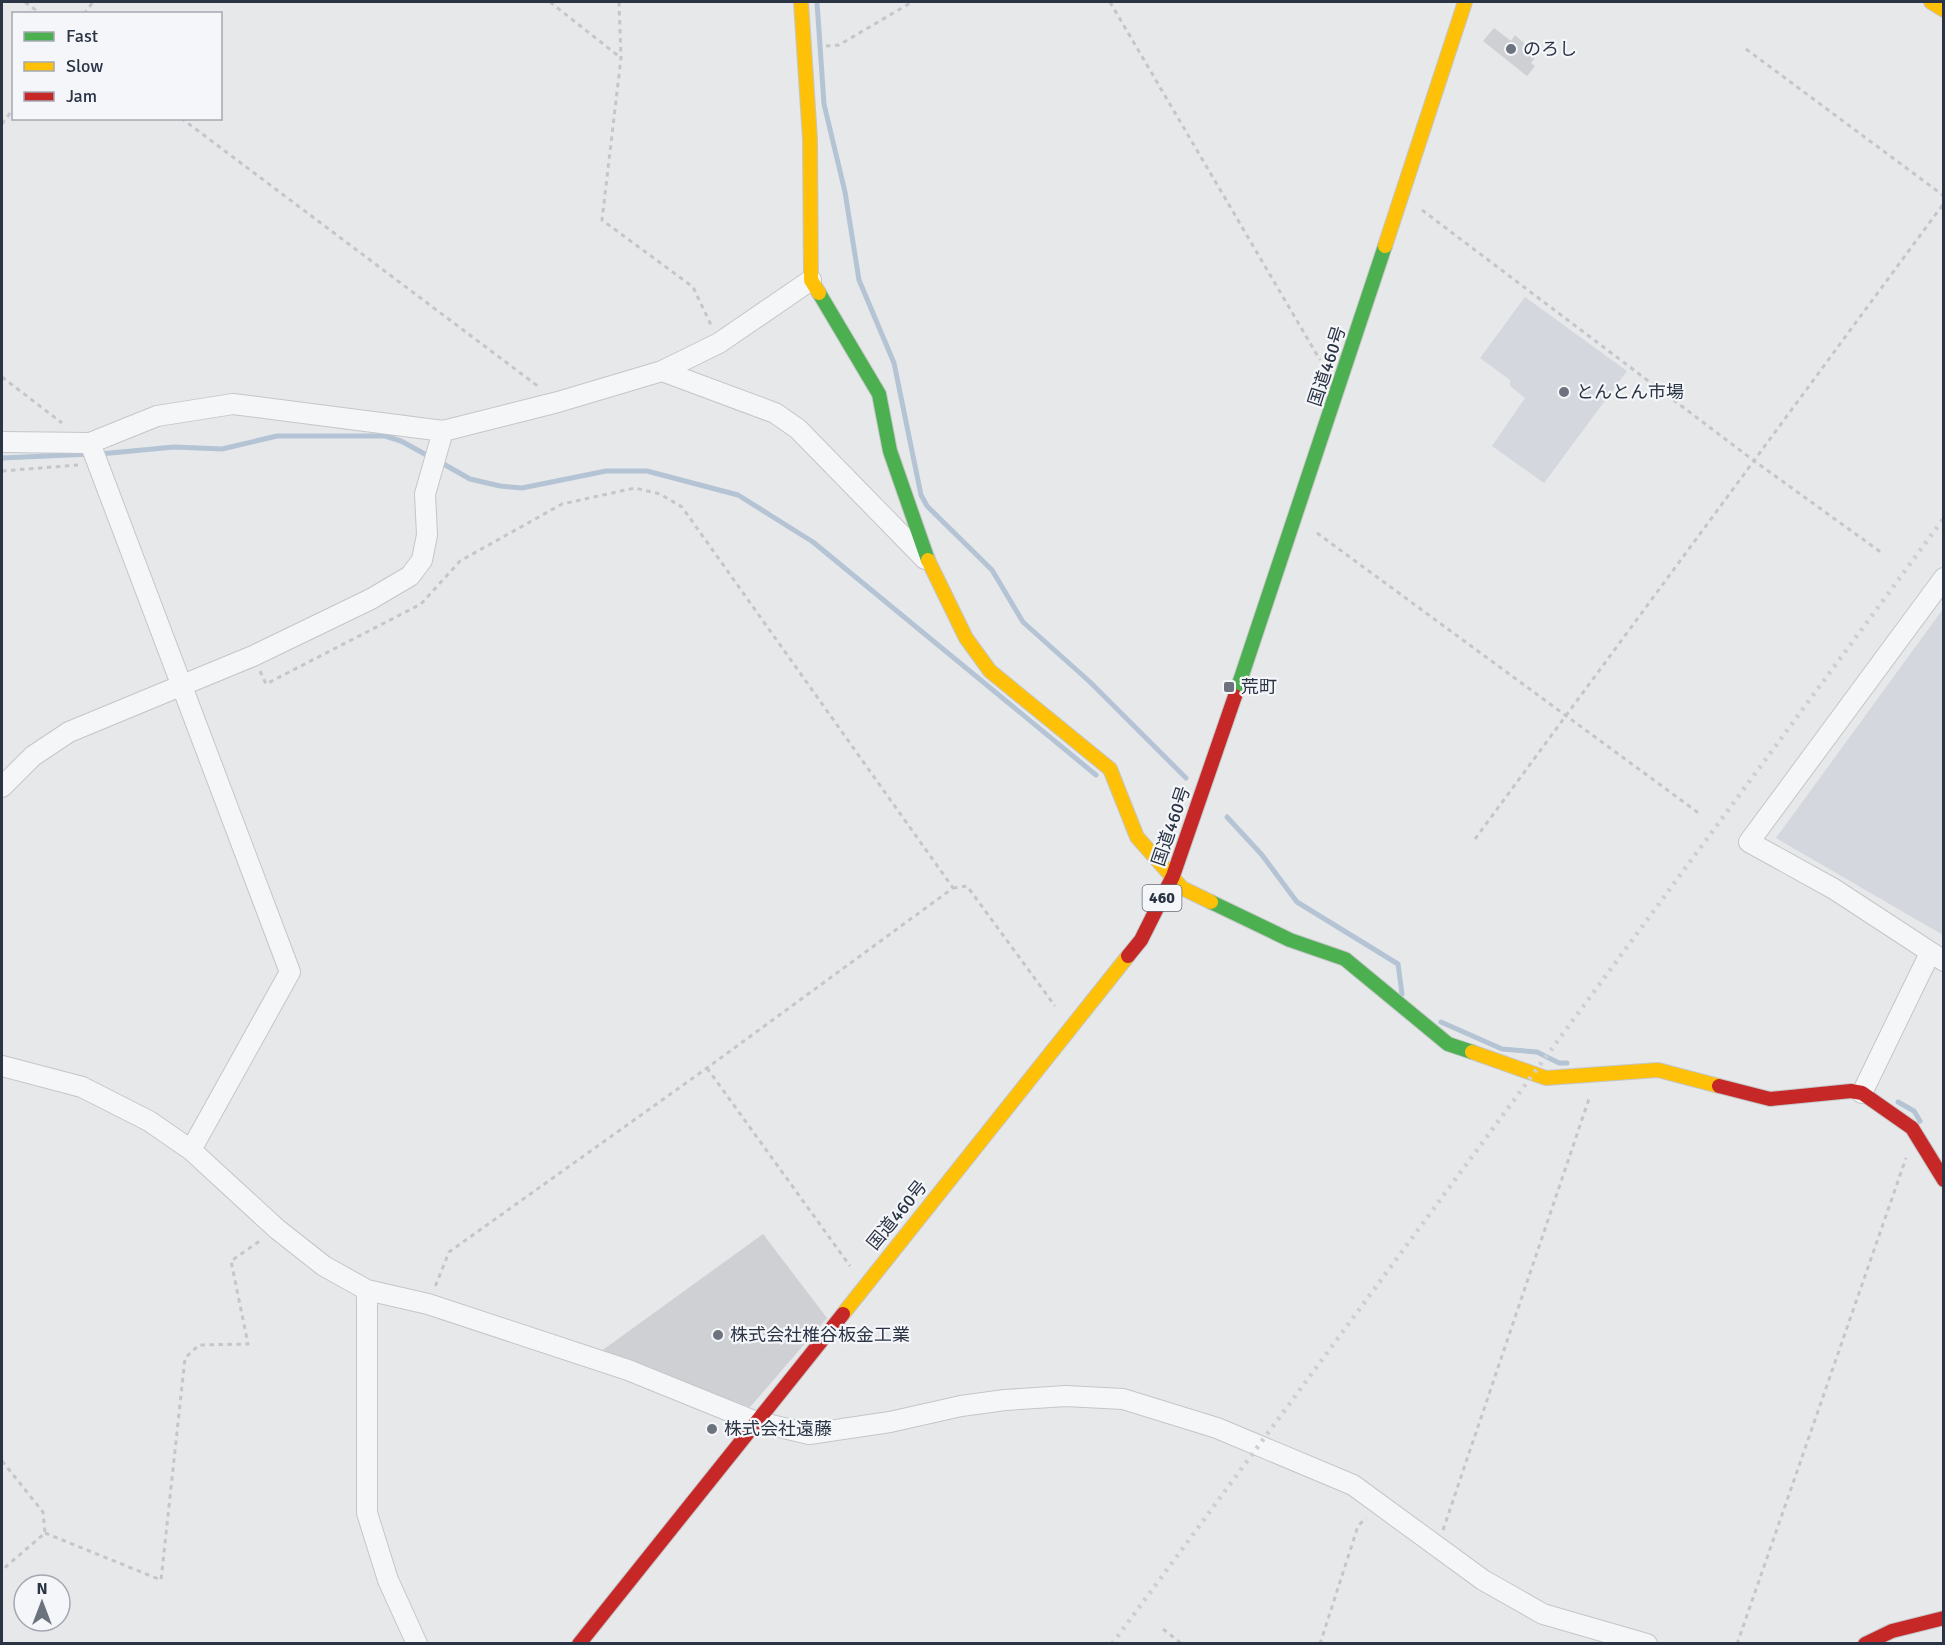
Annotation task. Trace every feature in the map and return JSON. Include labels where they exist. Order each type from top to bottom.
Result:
[{"type":"main road","points":[[801,2],[810,139],[811,280],[879,393],[890,451],[929,563],[966,638],[990,670],[1110,769],[1137,837],[1182,888],[1290,940],[1345,959],[1448,1044],[1546,1078],[1658,1070],[1770,1099],[1851,1091],[1862,1093],[1912,1128],[1944,1180]]},
{"type":"main road","name":"国道460号","points":[[579,1644],[1141,940],[1173,876],[1296,517],[1465,2]]},
{"type":"main road","points":[[1931,2],[1944,10]]},
{"type":"main road","points":[[1865,1644],[1892,1631],[1944,1618]]},
{"type":"street","points":[[2,442],[83,443],[157,416],[233,404],[443,431],[558,402],[662,371],[719,343],[811,280]]},
{"type":"street","points":[[662,371],[775,413],[798,429],[929,563]]},
{"type":"street","points":[[2,787],[33,756],[69,732],[253,656],[370,599],[410,576],[422,560],[427,535],[425,494],[443,431]]},
{"type":"street","points":[[83,443],[97,464],[290,972],[191,1150]]},
{"type":"street","points":[[1862,1093],[1937,957],[1834,889],[1749,842],[1944,578]]},
{"type":"street","points":[[2,1066],[82,1088],[149,1121],[191,1150],[277,1229],[324,1266],[367,1290],[428,1304],[628,1370],[754,1422],[809,1434],[890,1422],[961,1406],[1005,1400],[1066,1396],[1123,1399],[1217,1428],[1353,1485],[1483,1580],[1543,1614],[1647,1644]]},
{"type":"street","points":[[367,1290],[367,1513],[388,1580],[417,1644]]},
{"type":"path","points":[[25,2],[38,12]]},
{"type":"path","points":[[550,2],[621,58]]},
{"type":"path","points":[[619,2],[621,58],[602,220],[693,287],[719,343]]},
{"type":"path","points":[[804,48],[839,45],[912,2]]},
{"type":"path","points":[[1110,2],[1338,390]]},
{"type":"path","points":[[1746,49],[1944,196]]},
{"type":"path","points":[[2,124],[12,111]]},
{"type":"path","points":[[184,120],[558,402]]},
{"type":"path","points":[[1402,195],[1753,460],[1882,553]]},
{"type":"path","points":[[1475,839],[1944,203]]},
{"type":"path","points":[[2,377],[63,423],[83,443]]},
{"type":"path","points":[[2,471],[97,464]]},
{"type":"path","points":[[253,656],[266,684],[421,604],[460,561],[561,504],[635,488],[660,494],[682,507],[953,888]]},
{"type":"path","points":[[1296,517],[1700,814]]},
{"type":"path","points":[[428,1304],[448,1252],[707,1068],[953,888],[967,886],[1071,1027]]},
{"type":"path","points":[[707,1068],[864,1285]]},
{"type":"path","points":[[1437,1546],[1598,1074]]},
{"type":"path","points":[[1737,1644],[1903,1161],[1920,1143]]},
{"type":"path","points":[[45,1533],[161,1580],[185,1358],[199,1345],[248,1344],[231,1261],[277,1229]]},
{"type":"path","points":[[2,1461],[42,1512],[45,1533]]},
{"type":"path","points":[[1320,1644],[1358,1526],[1380,1504]]},
{"type":"path","points":[[2,1570],[45,1533]]},
{"type":"path","points":[[1163,1629],[1182,1644]]},
{"type":"shaded area","name":"とんとん市場","points":[[1525,297],[1627,371],[1544,483],[1492,446],[1525,398],[1510,386],[1510,380],[1480,358]]},
{"type":"shaded area","points":[[1943,609],[1943,935],[1776,838]]},
{"type":"building","name":"のろし","points":[[1494,28],[1511,41],[1515,35],[1537,55],[1531,63],[1535,66],[1527,76],[1483,41]]},
{"type":"building","name":"株式会社椎谷板金工業","points":[[763,1234],[827,1318],[750,1407],[600,1352]]},
{"type":"waterway","points":[[817,2],[824,104],[845,192],[859,280],[894,363],[921,495],[927,506],[992,570],[1023,622],[1090,682],[1186,778]]},
{"type":"waterway","points":[[100,454],[174,447],[222,449],[277,436],[385,436],[401,441],[432,458]]},
{"type":"waterway","points":[[2,458],[91,454]]},
{"type":"waterway","points":[[440,462],[470,479],[500,486],[522,488],[606,471],[647,471],[738,495],[813,542],[1096,775]]},
{"type":"waterway","points":[[1227,817],[1262,855],[1297,902],[1398,964],[1402,994]]},
{"type":"waterway","points":[[1441,1022],[1502,1049],[1537,1052],[1559,1063],[1567,1063]]},
{"type":"waterway","points":[[1898,1102],[1914,1111],[1920,1121]]},
{"type":"railway","points":[[1112,1644],[1944,518]]},
{"type":"traffic: fast","points":[[1235,696],[1385,246]]},
{"type":"traffic: fast","points":[[819,293],[879,394],[890,451],[928,560]]},
{"type":"traffic: fast","points":[[1211,902],[1290,940],[1345,959],[1448,1044],[1472,1052]]},
{"type":"traffic: slow","points":[[801,2],[810,139],[811,280],[819,293]]},
{"type":"traffic: slow","points":[[1385,246],[1465,2]]},
{"type":"traffic: slow","points":[[1931,2],[1944,10]]},
{"type":"traffic: slow","points":[[928,560],[966,638],[990,671],[1110,769],[1137,837],[1182,888],[1211,902]]},
{"type":"traffic: slow","points":[[843,1314],[1128,956]]},
{"type":"traffic: slow","points":[[1472,1052],[1546,1078],[1658,1070],[1719,1086]]},
{"type":"traffic: jam","points":[[1128,956],[1141,940],[1173,876],[1235,696]]},
{"type":"traffic: jam","points":[[1719,1086],[1770,1099],[1851,1091],[1862,1093],[1912,1128],[1944,1180]]},
{"type":"traffic: jam","points":[[579,1644],[843,1314]]},
{"type":"traffic: jam","points":[[1865,1644],[1892,1631],[1944,1618]]},
{"type":"place","name":"のろし","points":[[1511,49]]},
{"type":"place","name":"とんとん市場","points":[[1564,392]]},
{"type":"place","name":"荒町","points":[[1229,687]]},
{"type":"place","name":"株式会社椎谷板金工業","points":[[718,1335]]},
{"type":"place","name":"株式会社遠藤","points":[[712,1429]]}]
